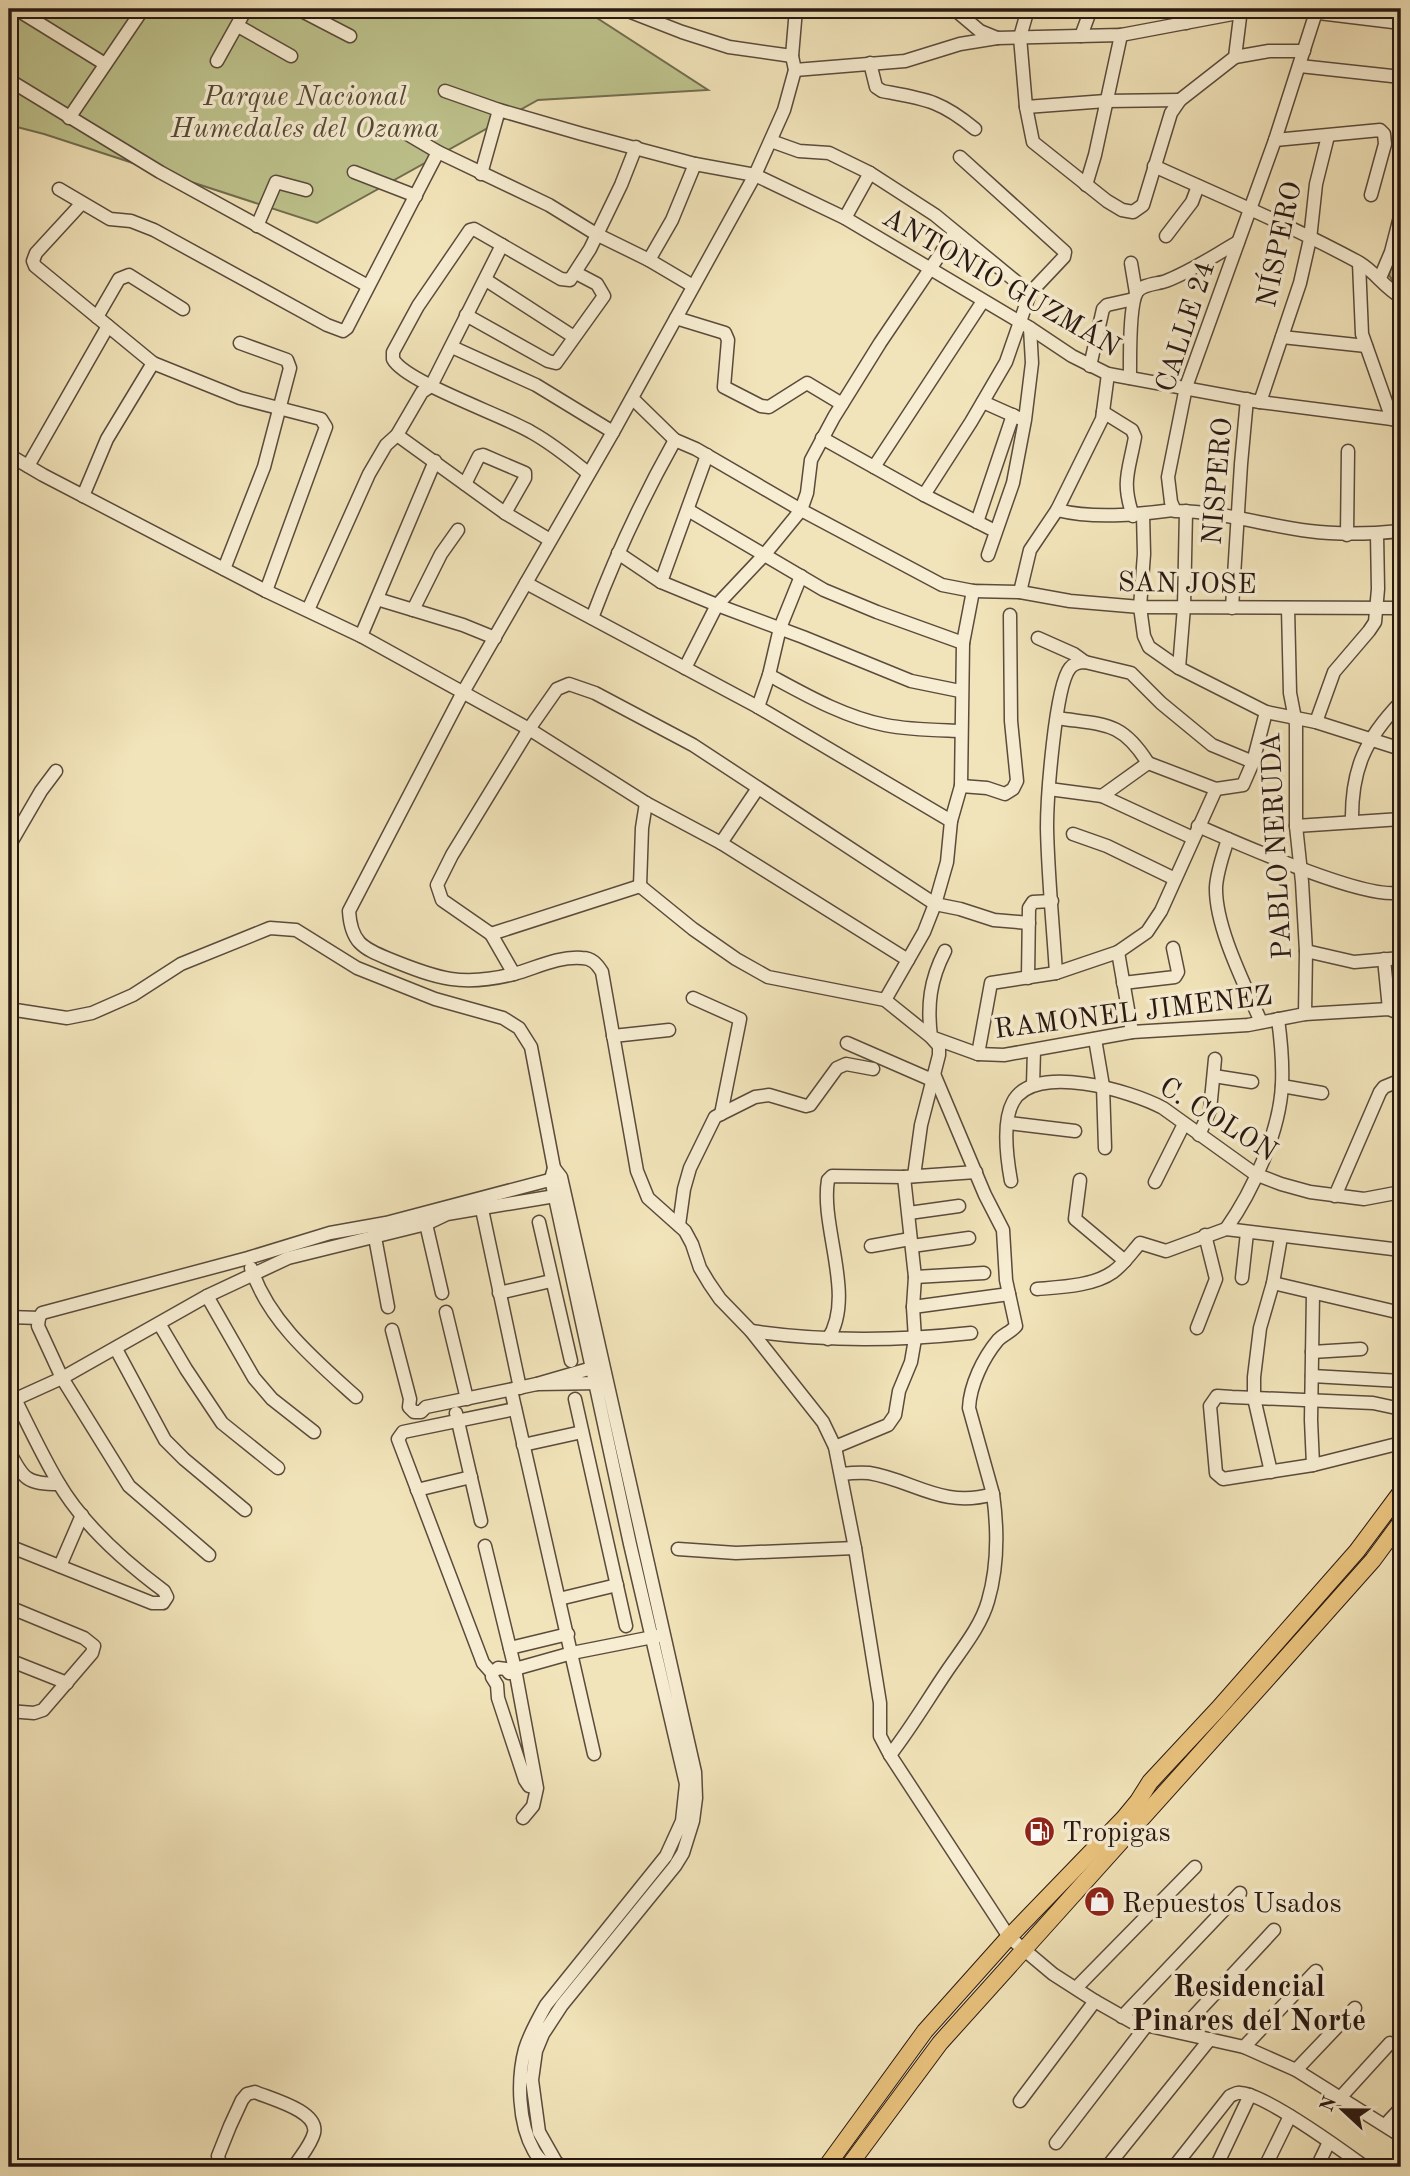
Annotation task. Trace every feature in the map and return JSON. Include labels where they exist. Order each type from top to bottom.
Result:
[{"type":"main road","points":[[826,2167],[925,2031],[1009,1937],[1124,1818],[1139,1801],[1150,1782],[1357,1551],[1401,1492]]},
{"type":"main road","points":[[848,2167],[860,2160],[940,2043],[1373,1560],[1401,1522]]},
{"type":"main road","points":[[925,2031],[940,2043]]},
{"type":"street","points":[[16,9],[105,64]]},
{"type":"street","points":[[69,118],[144,9]]},
{"type":"street","points":[[217,61],[246,9]]},
{"type":"street","points":[[298,9],[350,36]]},
{"type":"street","points":[[623,9],[729,47],[792,56]]},
{"type":"street","points":[[796,9],[792,56],[795,70],[783,110],[755,175],[613,432],[463,694],[349,911],[350,925],[354,938],[369,951],[421,972],[459,982],[514,974],[551,962],[579,957],[590,959],[602,972],[642,1187],[648,1198],[679,1225],[692,1244],[700,1268],[720,1299],[751,1331],[823,1422],[835,1447],[855,1548],[880,1703],[880,1736],[1009,1937],[1076,1988],[1122,2017],[1146,2026],[1244,2047],[1296,2070],[1401,2136]]},
{"type":"street","points":[[948,9],[954,9],[980,31],[997,38]]},
{"type":"street","points":[[1028,9],[1020,37],[1026,107],[1032,138],[1037,147],[1086,185],[1122,210],[1133,212],[1143,205],[1165,126],[1180,100],[1235,57],[1269,51],[1304,51]]},
{"type":"street","points":[[1081,36],[1091,9]]},
{"type":"street","points":[[1184,9],[1186,23]]},
{"type":"street","points":[[795,70],[905,61],[961,44],[997,38],[1121,35],[1259,9],[1317,11],[1400,19]]},
{"type":"street","points":[[1235,57],[1240,11]]},
{"type":"street","name":"CALLE 24","points":[[1179,663],[1184,607],[1179,510],[1168,477],[1186,387],[1251,210],[1317,11]]},
{"type":"street","points":[[238,26],[291,56]]},
{"type":"street","points":[[1086,185],[1121,35]]},
{"type":"street","points":[[870,63],[876,87],[882,91],[933,101],[953,111],[975,129]]},
{"type":"street","points":[[1300,66],[1401,77]]},
{"type":"street","points":[[9,80],[160,172],[368,286]]},
{"type":"street","name":"ANTONIO GUZMÁN","points":[[445,91],[499,110],[695,164],[755,175],[845,218],[1090,366],[1108,374],[1254,401],[1397,421]]},
{"type":"street","points":[[1026,107],[1107,101],[1180,100]]},
{"type":"street","points":[[481,174],[499,110]]},
{"type":"street","points":[[1275,140],[1376,129],[1384,134],[1385,144],[1371,195]]},
{"type":"street","points":[[404,132],[481,174],[549,205],[596,234],[649,260],[693,286]]},
{"type":"street","name":"NÍSPERO","points":[[1254,401],[1282,337],[1300,283],[1310,239],[1316,184],[1328,136]]},
{"type":"street","points":[[771,141],[799,150],[829,153],[870,173],[935,215],[1030,293]]},
{"type":"street","points":[[589,473],[531,431],[431,386],[396,365],[393,352],[418,306],[468,231],[474,229],[566,281],[570,280],[590,249],[632,162],[636,147]]},
{"type":"street","points":[[59,189],[110,219],[131,221],[154,230],[337,331],[347,328],[438,152]]},
{"type":"street","points":[[924,495],[983,402],[1025,326],[1030,293],[1056,267],[1065,252],[960,157]]},
{"type":"street","points":[[649,260],[672,220],[695,164]]},
{"type":"street","points":[[1154,166],[1359,263],[1401,297]]},
{"type":"street","points":[[354,172],[416,196]]},
{"type":"street","points":[[845,218],[870,173]]},
{"type":"street","points":[[257,226],[276,182],[306,190]]},
{"type":"street","points":[[1167,236],[1192,202],[1198,186]]},
{"type":"street","points":[[82,203],[36,253],[33,261],[35,266],[153,363],[240,398],[321,419],[326,427],[266,591]]},
{"type":"street","points":[[1380,278],[1391,252],[1401,213]]},
{"type":"street","points":[[685,668],[717,605],[765,554],[801,510],[807,493],[811,460],[822,438],[955,232]]},
{"type":"street","points":[[1090,366],[1102,309],[1135,296],[1141,288],[1166,281],[1194,268],[1238,242]]},
{"type":"street","points":[[308,610],[369,474],[386,445],[397,435],[422,392],[431,386],[502,246]]},
{"type":"street","points":[[1130,379],[1135,296],[1131,263]]},
{"type":"street","points":[[1359,263],[1362,334],[1397,421]]},
{"type":"street","points":[[466,315],[556,363],[604,296],[597,285],[576,273]]},
{"type":"street","points":[[97,317],[124,275],[130,275],[183,309]]},
{"type":"street","points":[[486,280],[574,337]]},
{"type":"street","points":[[874,467],[983,301]]},
{"type":"street","points":[[676,318],[726,333],[728,340],[724,387],[761,406],[769,407],[807,383],[842,404]]},
{"type":"street","points":[[27,466],[108,326]]},
{"type":"street","points":[[988,555],[1013,483],[1019,418],[1032,363],[1025,326]]},
{"type":"street","points":[[1282,337],[1366,346]]},
{"type":"street","points":[[224,569],[264,467],[290,364],[287,360],[240,343]]},
{"type":"street","points":[[452,348],[536,385],[613,432]]},
{"type":"street","points":[[83,496],[107,439],[153,363]]},
{"type":"street","points":[[1020,592],[1030,550],[1057,510],[1103,412],[1108,374]]},
{"type":"street","name":"SAN JOSE","points":[[632,398],[675,440],[942,585],[973,591],[1020,592],[1070,601],[1140,607],[1401,608]]},
{"type":"street","name":"NISPERO","points":[[1232,608],[1238,517],[1254,401]]},
{"type":"street","points":[[983,402],[1019,418]]},
{"type":"street","points":[[1103,412],[1132,430],[1135,437],[1125,484],[1126,498],[1138,515],[1144,554],[1140,607],[1144,636],[1149,647],[1266,712],[1316,722],[1401,748]]},
{"type":"street","points":[[977,522],[1019,418]]},
{"type":"street","points":[[397,435],[505,513],[550,540]]},
{"type":"street","points":[[822,438],[995,531]]},
{"type":"street","points":[[592,618],[618,553],[675,440]]},
{"type":"street","points":[[1347,535],[1348,452]]},
{"type":"street","points":[[9,455],[266,591],[360,636],[529,729],[646,803],[721,843],[908,960]]},
{"type":"street","points":[[465,484],[483,455],[525,473],[525,478],[505,513]]},
{"type":"street","points":[[661,582],[707,455]]},
{"type":"street","points":[[360,636],[435,461]]},
{"type":"street","points":[[688,510],[824,590],[963,643]]},
{"type":"street","points":[[1057,510],[1075,514],[1138,515],[1179,510],[1347,535],[1401,531]]},
{"type":"street","points":[[413,610],[442,554],[458,530]]},
{"type":"street","points":[[1316,722],[1331,678],[1375,622],[1377,534]]},
{"type":"street","points":[[618,553],[661,582],[717,605],[911,681],[960,691]]},
{"type":"street","points":[[758,707],[780,628],[801,576]]},
{"type":"street","points":[[526,583],[758,707],[951,821]]},
{"type":"street","points":[[640,886],[704,937],[768,977],[885,1000],[924,932],[947,862],[951,821],[961,786],[960,691],[963,643],[973,591]]},
{"type":"street","points":[[377,599],[495,638]]},
{"type":"street","name":"PABLO NERUDA","points":[[1288,608],[1290,693],[1296,724],[1296,826],[1306,951],[1305,1014]]},
{"type":"street","points":[[961,786],[987,788],[1005,794],[1013,789],[1017,781],[1012,721],[1010,615]]},
{"type":"street","points":[[1038,638],[1074,654],[1085,662]]},
{"type":"street","points":[[1056,973],[1047,830],[1049,789],[1057,718],[1071,667],[1085,662],[1131,673],[1161,703],[1212,746],[1253,762]]},
{"type":"street","points":[[769,675],[816,701],[875,723],[961,731]]},
{"type":"street","points":[[514,974],[491,934],[442,900],[437,885],[452,855],[529,729],[557,689],[569,684],[595,693],[670,732],[935,904],[993,920],[1029,923]]},
{"type":"street","points":[[1352,822],[1355,779],[1370,738],[1401,702]]},
{"type":"street","points":[[1057,718],[1111,726],[1131,739],[1148,764],[1216,789],[1243,785],[1253,762],[1266,712]]},
{"type":"street","points":[[1102,796],[1148,764]]},
{"type":"street","points":[[9,846],[41,790],[56,771]]},
{"type":"street","points":[[721,843],[758,788]]},
{"type":"street","points":[[1049,789],[1102,796],[1196,832],[1228,839],[1300,868],[1386,894],[1401,892]]},
{"type":"street","points":[[978,1054],[990,983],[1056,973],[1118,952],[1147,932],[1161,911],[1216,789]]},
{"type":"street","points":[[640,886],[642,828],[646,803]]},
{"type":"street","points":[[1296,826],[1401,819]]},
{"type":"street","points":[[1073,834],[1107,846],[1175,879]]},
{"type":"street","points":[[1228,839],[1218,874],[1217,904],[1231,948],[1261,1022]]},
{"type":"street","points":[[491,934],[640,886]]},
{"type":"street","points":[[1028,978],[1031,904],[1052,901]]},
{"type":"street","points":[[9,1009],[67,1018],[92,1013],[133,995],[181,964],[270,928],[296,930],[357,968],[435,999],[503,1018],[519,1028],[531,1047],[555,1175],[657,1636],[686,1784],[682,1821],[675,1840],[660,1864],[546,2005],[534,2027],[523,2061],[521,2103],[525,2127],[534,2151],[548,2167]]},
{"type":"street","points":[[1123,983],[1175,977],[1178,972],[1173,947]]},
{"type":"street","points":[[835,1447],[888,1425],[894,1419],[899,1391],[911,1362],[915,1339],[915,1277],[909,1213],[909,1177],[940,1055],[939,1046],[931,1037],[929,998],[932,981],[945,951]]},
{"type":"street","points":[[1306,951],[1354,962],[1401,958]]},
{"type":"street","points":[[1118,952],[1132,1032]]},
{"type":"street","points":[[1384,959],[1395,1012]]},
{"type":"street","points":[[692,998],[740,1019],[722,1114]]},
{"type":"street","name":"RAMONEL JIMENEZ","points":[[885,1000],[931,1037],[978,1054],[1004,1055],[1132,1032],[1212,1028],[1305,1014],[1395,1012]]},
{"type":"street","points":[[1226,1229],[1242,1206],[1276,1120],[1282,1086],[1278,1019]]},
{"type":"street","points":[[613,1035],[669,1030]]},
{"type":"street","points":[[1095,1039],[1103,1086],[1105,1148]]},
{"type":"street","points":[[847,1043],[933,1077],[1003,1230],[1006,1280],[1016,1328],[997,1342],[975,1381],[969,1398],[969,1408],[993,1494],[997,1523],[988,1602],[916,1721],[890,1755]]},
{"type":"street","points":[[1011,1181],[1006,1148],[1009,1123],[1013,1101],[1022,1091],[1033,1085],[1034,1050]]},
{"type":"street","points":[[1199,1135],[1210,1110],[1215,1059]]},
{"type":"street","points":[[679,1225],[690,1168],[716,1117],[755,1097],[769,1095],[810,1105],[836,1068],[846,1064],[873,1069]]},
{"type":"street","points":[[1214,1076],[1252,1082]]},
{"type":"street","points":[[1335,1196],[1380,1092],[1384,1087],[1401,1080]]},
{"type":"street","name":"C. COLON","points":[[1033,1085],[1051,1083],[1103,1086],[1159,1105],[1255,1174],[1290,1187],[1364,1199],[1401,1192]]},
{"type":"street","points":[[1282,1086],[1322,1093]]},
{"type":"street","points":[[1009,1123],[1075,1131]]},
{"type":"street","points":[[1155,1181],[1184,1124]]},
{"type":"street","points":[[828,1339],[835,1327],[837,1271],[827,1206],[828,1180],[832,1177],[909,1177],[976,1172]]},
{"type":"street","points":[[209,1555],[128,1486],[62,1378],[38,1326],[38,1318],[42,1313],[248,1258],[330,1233],[374,1231],[426,1224],[555,1175]]},
{"type":"street","points":[[1080,1180],[1075,1219],[1125,1261]]},
{"type":"street","points":[[9,1546],[152,1603],[165,1601],[167,1597],[164,1591],[106,1542],[82,1515],[59,1484],[12,1401],[116,1349],[207,1296],[313,1250],[480,1202],[560,1196]]},
{"type":"street","points":[[480,1202],[499,1293],[515,1389],[515,1409],[594,1754]]},
{"type":"street","points":[[909,1213],[959,1206]]},
{"type":"street","points":[[539,1222],[571,1361]]},
{"type":"street","points":[[426,1224],[442,1293]]},
{"type":"street","points":[[1037,1289],[1073,1286],[1107,1275],[1125,1261],[1140,1242],[1167,1251],[1226,1229],[1401,1250]]},
{"type":"street","points":[[374,1231],[388,1307]]},
{"type":"street","points":[[1242,1278],[1247,1233]]},
{"type":"street","points":[[1197,1328],[1216,1279],[1205,1235]]},
{"type":"street","points":[[1271,1472],[1254,1398],[1256,1348],[1273,1283],[1281,1237]]},
{"type":"street","points":[[871,1246],[969,1238]]},
{"type":"street","points":[[248,1258],[255,1282],[294,1341],[356,1397]]},
{"type":"street","points":[[915,1277],[984,1273]]},
{"type":"street","points":[[499,1293],[551,1282]]},
{"type":"street","points":[[1273,1283],[1401,1313]]},
{"type":"street","points":[[1313,1465],[1311,1376],[1314,1293]]},
{"type":"street","points":[[913,1307],[1009,1294]]},
{"type":"street","points":[[207,1296],[254,1378],[272,1399],[314,1432]]},
{"type":"street","points":[[446,1312],[460,1401],[458,1420],[481,1521]]},
{"type":"street","points":[[9,1317],[38,1318]]},
{"type":"street","points":[[160,1325],[222,1423],[278,1468]]},
{"type":"street","points":[[393,1329],[410,1399],[409,1407],[414,1412],[421,1412],[426,1407],[537,1384],[597,1367]]},
{"type":"street","points":[[751,1331],[847,1341],[915,1339],[971,1333]]},
{"type":"street","points":[[116,1349],[165,1440],[184,1460],[245,1510]]},
{"type":"street","points":[[1312,1352],[1361,1349]]},
{"type":"street","points":[[1311,1376],[1401,1381]]},
{"type":"street","points":[[537,1384],[601,1383]]},
{"type":"street","points":[[1401,1409],[1373,1403],[1217,1396],[1210,1406],[1217,1475],[1224,1479],[1313,1465],[1401,1443]]},
{"type":"street","points":[[575,1399],[626,1626]]},
{"type":"street","points":[[515,1409],[403,1432],[400,1435],[400,1449],[483,1663],[495,1679],[498,1699],[525,1780],[529,1786],[537,1788]]},
{"type":"street","points":[[523,1445],[582,1432]]},
{"type":"street","points":[[9,1451],[21,1474],[29,1480],[37,1484],[59,1484]]},
{"type":"street","points":[[841,1474],[871,1474],[938,1496],[965,1498],[993,1494]]},
{"type":"street","points":[[417,1490],[471,1477]]},
{"type":"street","points":[[60,1566],[82,1515]]},
{"type":"street","points":[[485,1546],[510,1648],[512,1671],[537,1788],[533,1806],[523,1818]]},
{"type":"street","points":[[678,1549],[736,1553],[855,1548]]},
{"type":"street","points":[[559,1599],[617,1585]]},
{"type":"street","points":[[9,1607],[92,1642],[94,1646],[92,1653],[43,1710],[34,1713],[9,1711]]},
{"type":"street","points":[[510,1648],[568,1634]]},
{"type":"street","points":[[512,1671],[572,1653],[657,1636]]},
{"type":"street","points":[[563,2167],[551,2154],[539,2132],[532,2080],[536,2051],[543,2034],[562,2005],[675,1866],[693,1821],[695,1772],[657,1636]]},
{"type":"street","points":[[9,1660],[67,1683]]},
{"type":"street","points":[[495,1679],[507,1683],[512,1671]]},
{"type":"street","points":[[1076,1988],[1195,1867]]},
{"type":"street","points":[[1122,2017],[1240,1893]]},
{"type":"street","points":[[1179,2032],[1274,1930]]},
{"type":"street","points":[[1244,2047],[1316,1972]]},
{"type":"street","points":[[1020,2101],[1095,2001]]},
{"type":"street","points":[[1296,2070],[1355,2008]]},
{"type":"street","points":[[1056,2143],[1146,2026]]},
{"type":"street","points":[[1107,2167],[1210,2039]]},
{"type":"street","points":[[1339,2099],[1390,2043]]},
{"type":"street","points":[[221,2167],[218,2156],[230,2126],[247,2094],[254,2092],[307,2114],[314,2123],[314,2135],[294,2167]]},
{"type":"street","points":[[1216,2167],[1245,2094]]},
{"type":"street","points":[[1174,2167],[1230,2096],[1245,2094],[1290,2116],[1364,2167]]},
{"type":"street","points":[[1385,2126],[1401,2108]]},
{"type":"street","points":[[1265,2167],[1290,2116]]},
{"type":"street","points":[[1317,2167],[1329,2142]]},
{"type":"green space","name":"Parque Nacional Humedales del Ozama","points":[[9,9],[583,9],[708,90],[538,100],[317,223],[9,125]]},
{"type":"green space","points":[[1401,234],[1401,293],[1389,275]]},
{"type":"place","name":"Tropigas","points":[[1039,1831]]},
{"type":"place","name":"Repuestos Usados","points":[[1099,1902]]},
{"type":"district","name":"Residencial Pinares del Norte","points":[[1249,2003]]}]
